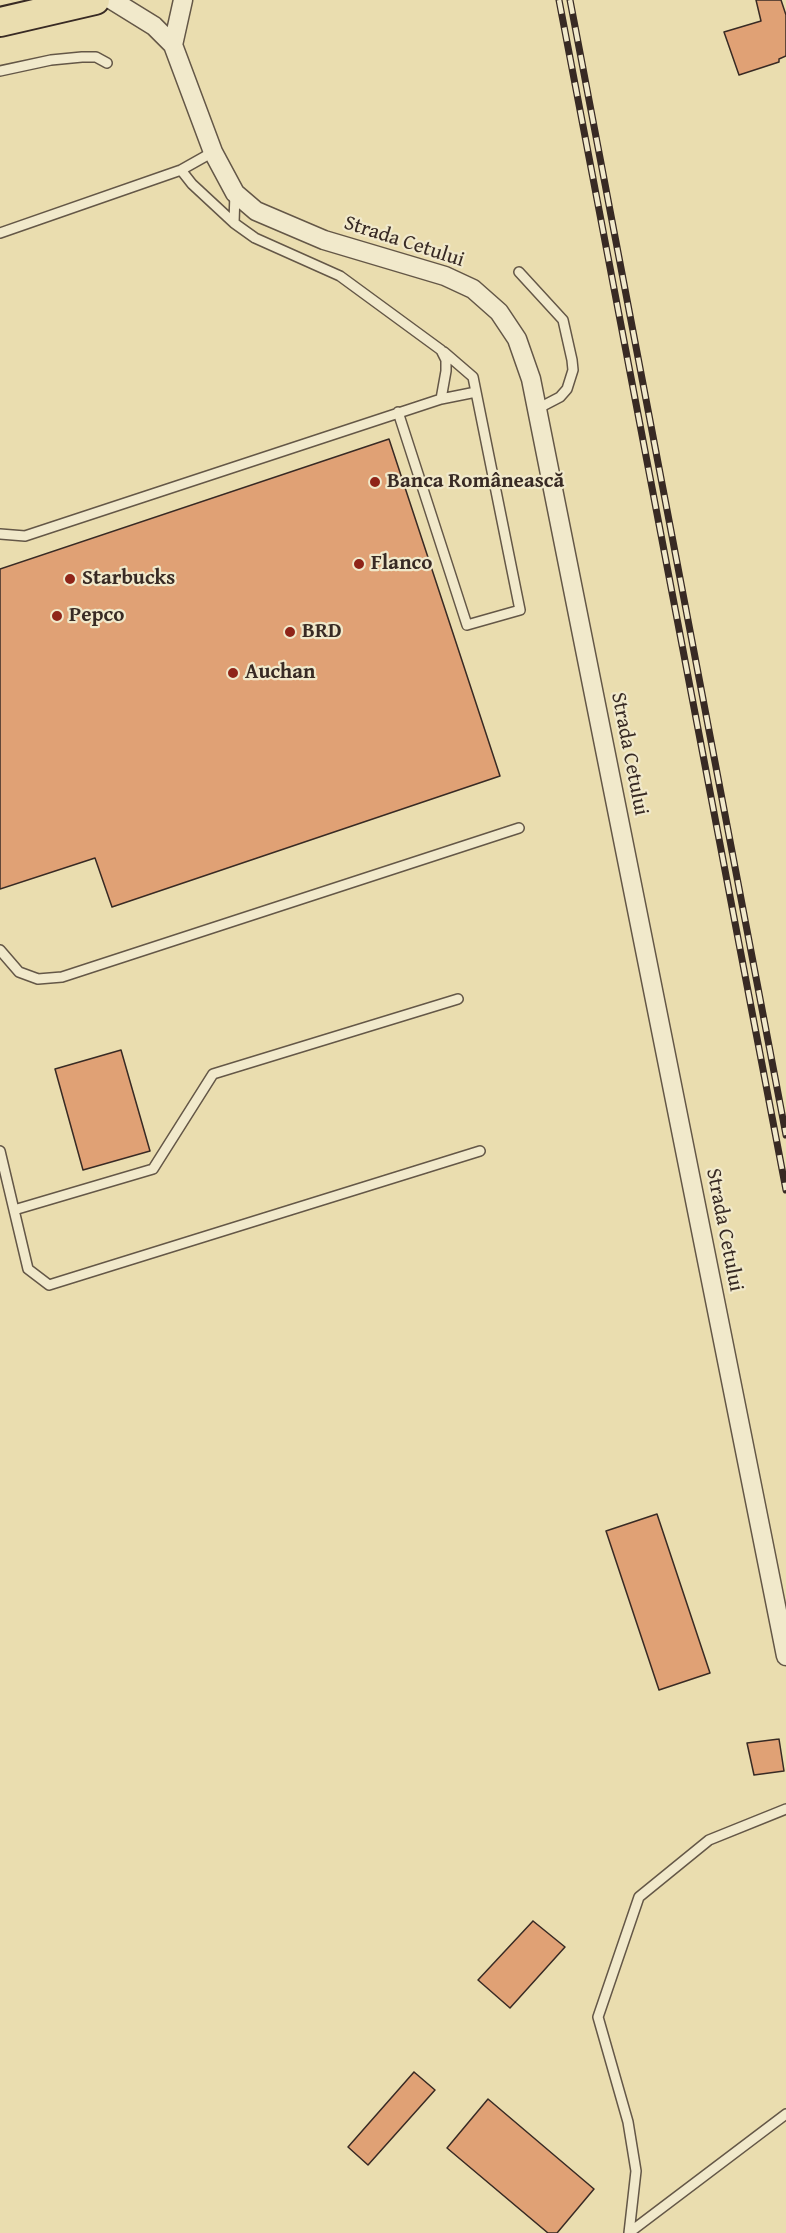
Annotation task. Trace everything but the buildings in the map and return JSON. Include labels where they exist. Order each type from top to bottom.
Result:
[{"type":"main road","points":[[0,22],[95,0]]},
{"type":"street","name":"Strada Cetului","points":[[112,0],[154,26],[173,45],[213,152],[235,193],[256,211],[324,240],[445,276],[473,289],[500,312],[517,339],[531,378],[786,1656]]},
{"type":"street","points":[[173,45],[183,0]]},
{"type":"lane","points":[[0,71],[51,60],[82,57],[96,57],[107,63]]},
{"type":"lane","points":[[0,233],[181,170],[213,152]]},
{"type":"lane","points":[[181,170],[192,184],[234,223],[255,238],[340,276],[441,350],[473,377],[520,610],[467,625],[398,412]]},
{"type":"lane","points":[[234,223],[235,193]]},
{"type":"lane","points":[[519,272],[564,320],[572,360],[573,370],[567,389],[560,397],[537,409]]},
{"type":"lane","points":[[441,350],[446,360],[441,399]]},
{"type":"lane","points":[[0,534],[25,536],[398,412],[441,399],[476,392]]},
{"type":"lane","points":[[0,950],[19,972],[38,979],[62,977],[519,828]]},
{"type":"lane","points":[[14,1210],[153,1169],[213,1074],[458,999]]},
{"type":"lane","points":[[0,1151],[28,1269],[49,1285],[480,1151]]},
{"type":"lane","points":[[630,2233],[636,2171],[628,2122],[598,2017],[639,1897],[709,1840],[786,1809]]},
{"type":"lane","points":[[630,2233],[786,2114]]},
{"type":"railway","points":[[559,0],[786,1190]]},
{"type":"railway","points":[[570,0],[786,1135]]},
{"type":"place","name":"Banca Românească","points":[[375,482]]},
{"type":"place","name":"Flanco","points":[[359,564]]},
{"type":"place","name":"Starbucks","points":[[70,579]]},
{"type":"place","name":"Pepco","points":[[57,616]]},
{"type":"place","name":"BRD","points":[[290,632]]},
{"type":"place","name":"Auchan","points":[[233,673]]}]
